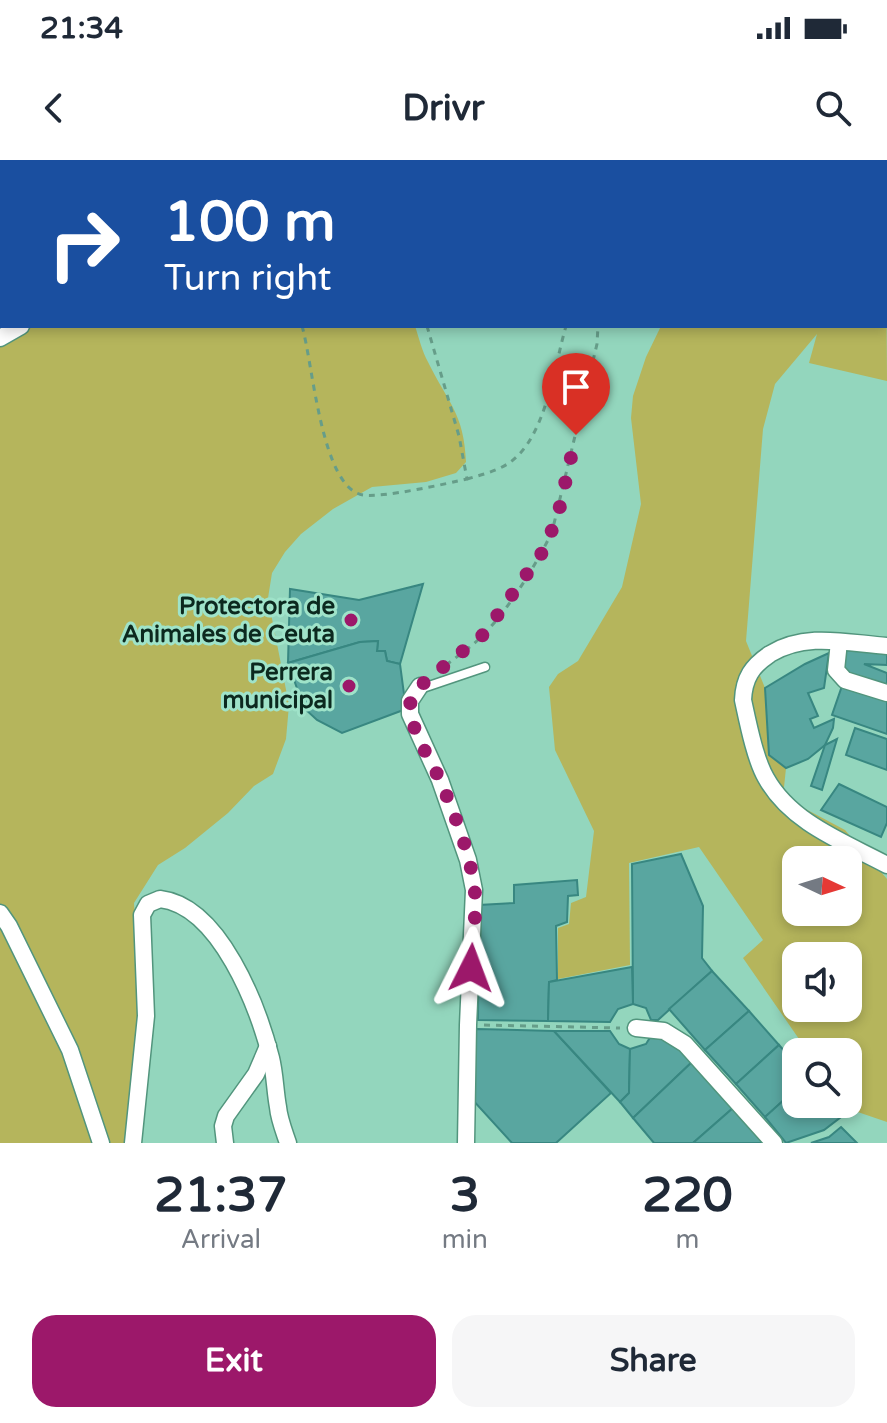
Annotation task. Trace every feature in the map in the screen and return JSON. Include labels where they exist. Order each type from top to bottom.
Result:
[{"type":"street","points":[[0,338],[18,328]]},
{"type":"street","points":[[887,646],[799,641],[788,644],[757,662],[743,689],[745,711],[765,776],[785,802],[812,826],[887,865]]},
{"type":"street","points":[[839,642],[836,670],[841,678],[887,693]]},
{"type":"street","points":[[418,688],[410,701],[410,714],[440,780],[472,875],[475,901],[466,1143]]},
{"type":"street","points":[[133,1143],[146,1016],[142,915],[148,904],[160,899],[186,909],[207,924],[226,947],[268,1046],[278,1109],[288,1143]]},
{"type":"street","points":[[0,913],[70,1050],[101,1143]]},
{"type":"street","points":[[636,1028],[664,1031],[685,1044],[774,1143]]},
{"type":"street","points":[[225,1143],[226,1116],[256,1074],[268,1046]]},
{"type":"lane","points":[[418,688],[485,667]]},
{"type":"path","points":[[302,328],[330,457],[344,485],[358,494],[373,495],[467,479],[500,468],[519,454],[528,444],[539,421],[565,328]]},
{"type":"path","points":[[428,328],[459,436],[467,479]]},
{"type":"path","points":[[442,668],[484,634],[495,621],[538,559],[552,532],[597,344],[598,328]]},
{"type":"path","points":[[468,1025],[636,1028]]},
{"type":"shaded area","points":[[0,328],[416,328],[426,358],[454,409],[462,431],[466,462],[456,473],[426,482],[372,487],[333,509],[301,534],[272,573],[268,598],[289,705],[286,739],[273,774],[254,786],[228,813],[185,848],[158,865],[134,903],[140,1006],[128,1143],[0,1143]]},
{"type":"shaded area","points":[[660,328],[887,328],[887,381],[809,363],[817,334],[775,384],[763,429],[746,641],[765,688],[769,754],[786,768],[783,797],[845,830],[859,846],[782,846],[782,926],[862,926],[862,850],[887,879],[887,1122],[862,1113],[862,1038],[798,1038],[787,1022],[862,1022],[862,942],[782,942],[782,1014],[743,958],[763,940],[699,847],[629,863],[630,965],[558,979],[558,928],[569,924],[571,903],[586,897],[594,831],[555,750],[549,687],[558,674],[578,661],[622,587],[641,504],[631,418],[633,396]]},
{"type":"building","name":"Protectora de Animales de Ceuta","points":[[423,584],[400,664],[387,661],[385,651],[377,651],[378,641],[360,642],[288,663],[290,589],[359,600]]},
{"type":"building","name":"Perrera municipal","points":[[378,641],[377,651],[385,651],[387,661],[400,664],[406,709],[342,733],[317,720],[304,708],[288,663],[360,642]]},
{"type":"building","points":[[845,650],[887,651],[887,665],[864,664],[887,673],[887,690],[852,675],[837,663]]},
{"type":"building","points":[[829,653],[824,688],[808,693],[818,716],[810,719],[814,728],[834,719],[833,728],[825,745],[808,759],[786,768],[769,755],[765,688]]},
{"type":"building","points":[[843,683],[887,699],[887,734],[832,715]]},
{"type":"building","points":[[855,728],[887,739],[887,770],[846,755]]},
{"type":"building","points":[[837,739],[822,790],[811,786],[825,745]]},
{"type":"building","points":[[839,784],[887,807],[887,823],[881,837],[821,810]]},
{"type":"building","points":[[681,854],[703,906],[702,958],[712,971],[658,1020],[651,1020],[646,1008],[633,1004],[632,864]]},
{"type":"building","points":[[577,880],[578,895],[568,896],[567,922],[556,926],[557,980],[549,982],[548,1021],[478,1020],[479,905],[514,903],[514,885]]},
{"type":"building","points":[[632,967],[633,1004],[618,1009],[610,1022],[548,1021],[549,982]]},
{"type":"building","points":[[712,971],[749,1011],[705,1050],[669,1009]]},
{"type":"building","points":[[749,1011],[779,1045],[736,1084],[705,1050]]},
{"type":"building","points":[[476,1029],[554,1031],[611,1093],[556,1143],[512,1143],[470,1097]]},
{"type":"building","points":[[554,1031],[610,1031],[619,1044],[630,1049],[629,1093],[620,1102]]},
{"type":"building","points":[[651,1036],[673,1041],[692,1062],[633,1118],[620,1102],[629,1093],[630,1049],[646,1044]]},
{"type":"building","points":[[779,1045],[782,1048],[782,1102],[765,1117],[736,1084]]},
{"type":"building","points":[[692,1062],[733,1108],[693,1143],[654,1143],[633,1118]]},
{"type":"building","points":[[782,1102],[782,1118],[840,1118],[824,1130],[786,1143],[765,1117]]},
{"type":"building","points":[[733,1108],[764,1143],[693,1143]]},
{"type":"building","points":[[841,1127],[857,1143],[811,1143],[829,1137]]},
{"type":"place","name":"Protectora de Animales de Ceuta","points":[[351,620]]},
{"type":"place","name":"Perrera municipal","points":[[349,686]]},
{"type":"route","points":[[471,968],[475,901],[472,875],[440,780],[410,714],[410,701],[415,690],[484,634],[544,550],[558,515],[576,435]]}]
